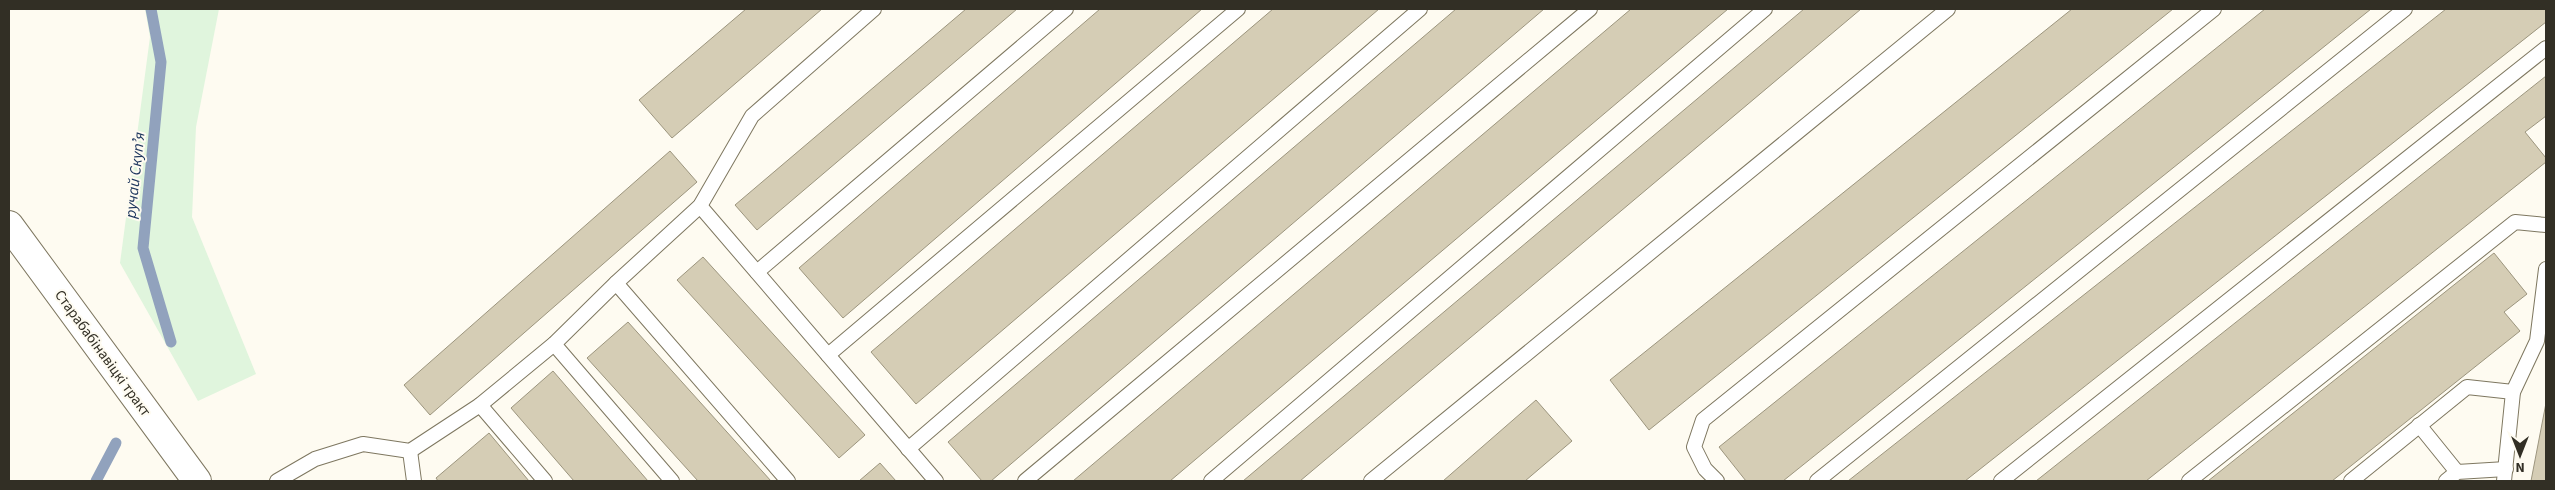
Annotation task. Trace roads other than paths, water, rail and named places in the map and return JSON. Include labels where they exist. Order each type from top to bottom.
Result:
[{"type":"street","name":"Старабабінавіцкі тракт","points":[[9,225],[197,481]]},
{"type":"lane","points":[[277,481],[315,458],[363,444],[410,451],[480,405],[554,344],[616,282],[700,206],[752,116],[874,9]]},
{"type":"lane","points":[[757,272],[1066,9]]},
{"type":"lane","points":[[828,355],[1238,9]]},
{"type":"lane","points":[[908,449],[1420,9]]},
{"type":"lane","points":[[1025,481],[1590,9]]},
{"type":"lane","points":[[1211,481],[1765,9]]},
{"type":"lane","points":[[1371,481],[1948,9]]},
{"type":"lane","points":[[1717,481],[1705,469],[1694,447],[1703,420],[2214,9]]},
{"type":"lane","points":[[1817,481],[2405,9]]},
{"type":"lane","points":[[2001,481],[2546,48]]},
{"type":"lane","points":[[700,206],[936,481]]},
{"type":"lane","points":[[2189,481],[2515,222],[2546,225]]},
{"type":"lane","points":[[2446,481],[2457,472],[2505,475],[2513,392],[2542,343],[2546,270]]},
{"type":"lane","points":[[616,282],[788,481]]},
{"type":"lane","points":[[554,344],[672,481]]},
{"type":"lane","points":[[2351,481],[2467,387],[2513,392]]},
{"type":"lane","points":[[480,405],[545,481]]},
{"type":"lane","points":[[2419,425],[2457,472]]},
{"type":"lane","points":[[410,451],[414,481]]},
{"type":"waterway","name":"ручай Скупʼя","points":[[151,9],[161,62],[143,248],[171,342]]},
{"type":"waterway","name":"ручай Скупʼя","points":[[96,481],[116,443]]}]
